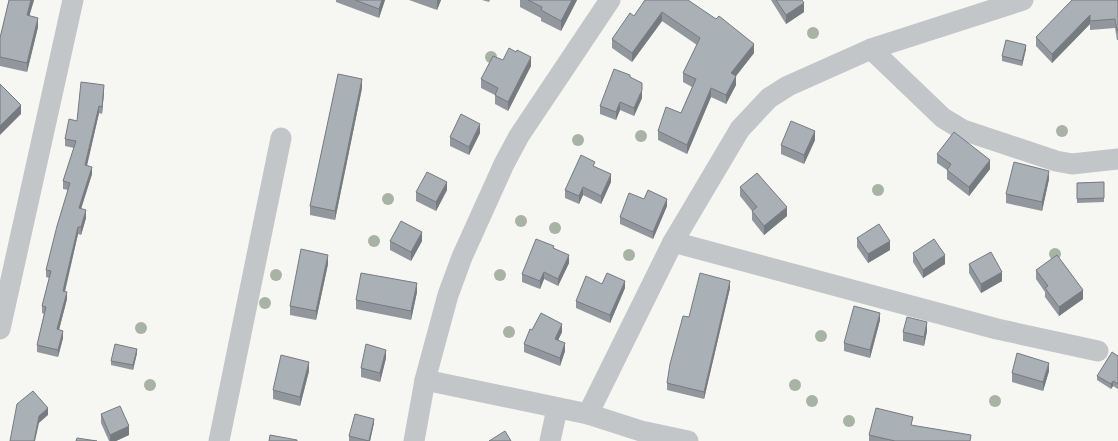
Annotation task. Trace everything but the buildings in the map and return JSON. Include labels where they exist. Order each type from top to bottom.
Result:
[{"type":"street","points":[[0,329],[73,0]]},
{"type":"street","points":[[414,441],[425,380],[448,295],[462,257],[504,164],[519,136],[610,0]]},
{"type":"street","points":[[588,414],[673,242],[740,128],[755,111],[769,98],[788,86],[871,49],[1022,0]]},
{"type":"street","points":[[871,49],[943,118],[963,130],[1061,162],[1072,164],[1118,159]]},
{"type":"street","points":[[219,441],[281,138]]},
{"type":"street","points":[[673,242],[998,329],[1098,351]]},
{"type":"street","points":[[425,380],[557,409],[588,414],[641,431],[688,441]]},
{"type":"street","points":[[550,441],[557,409]]}]
